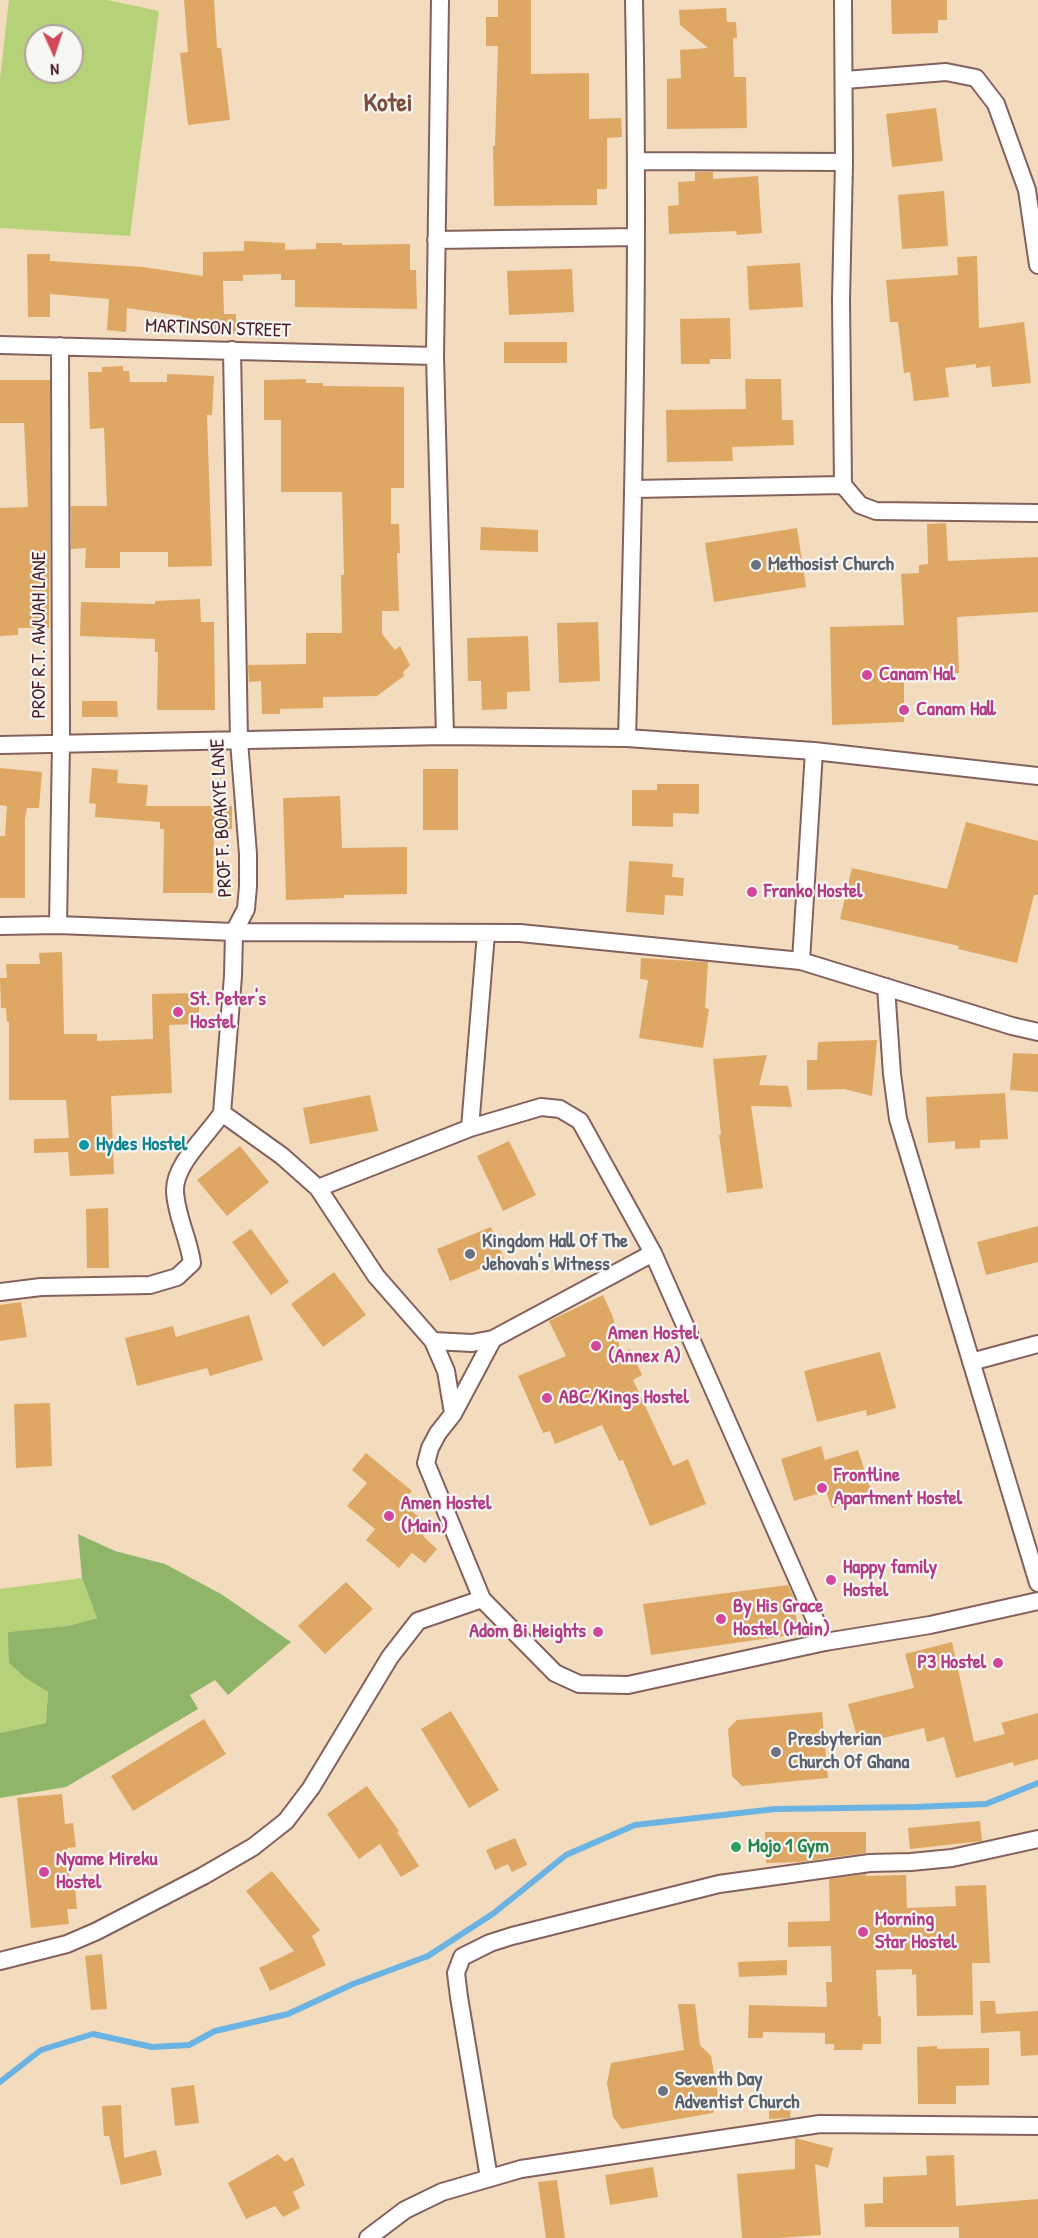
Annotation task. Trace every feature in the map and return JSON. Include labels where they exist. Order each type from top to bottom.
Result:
[{"type":"street","points":[[440,0],[435,356],[445,736]]},
{"type":"street","points":[[627,738],[634,489],[637,161],[634,0]]},
{"type":"street","points":[[843,0],[845,80],[841,300],[843,485],[860,505],[876,511],[1038,513]]},
{"type":"street","points":[[845,80],[946,72],[976,78],[996,104],[1027,190],[1038,265]]},
{"type":"street","points":[[637,161],[844,162]]},
{"type":"street","points":[[436,240],[636,237]]},
{"type":"street","name":"MARTINSON STREET","points":[[0,345],[435,356]]},
{"type":"street","name":"PROF R.T. AWUAH LANE","points":[[58,925],[61,743],[60,346]]},
{"type":"street","name":"PROF F. BOAKYE LANE","points":[[222,1113],[233,976],[234,932],[246,909],[248,886],[248,854],[239,741],[232,350]]},
{"type":"street","points":[[634,489],[843,485]]},
{"type":"street","points":[[0,745],[445,736],[627,738],[814,751],[1038,776]]},
{"type":"street","points":[[801,962],[814,751]]},
{"type":"street","points":[[0,926],[58,925],[234,932],[520,933],[801,962],[1038,1032]]},
{"type":"street","points":[[470,1128],[486,933]]},
{"type":"street","points":[[886,987],[892,1074],[898,1119],[1038,1583]]},
{"type":"street","points":[[318,1188],[470,1128],[541,1107],[560,1109],[580,1121],[652,1253],[825,1642]]},
{"type":"street","points":[[0,1293],[41,1287],[150,1285],[177,1277],[192,1263],[175,1189],[182,1168],[197,1144],[222,1113],[282,1156],[318,1188],[376,1276],[433,1341],[446,1371],[453,1414]]},
{"type":"street","points":[[433,1341],[472,1343],[493,1339],[652,1253]]},
{"type":"street","points":[[493,1339],[453,1414],[438,1433],[430,1448],[426,1463],[483,1599],[555,1673],[579,1684],[628,1685],[825,1642],[930,1625],[1038,1601]]},
{"type":"street","points":[[971,1362],[1038,1344]]},
{"type":"street","points":[[0,1961],[39,1953],[87,1935],[203,1876],[253,1847],[286,1821],[311,1788],[390,1657],[418,1621],[483,1599]]},
{"type":"street","points":[[489,2178],[456,1973],[462,1957],[512,1936],[719,1884],[870,1863],[952,1858],[1038,1839]]},
{"type":"street","points":[[368,2238],[405,2210],[442,2192],[520,2169],[820,2124],[1038,2126]]},
{"type":"green space","points":[[9,0],[107,0],[159,11],[130,236],[0,228],[0,79]]},
{"type":"green space","points":[[78,1534],[115,1551],[165,1564],[221,1594],[291,1642],[228,1695],[215,1680],[190,1695],[198,1709],[66,1787],[0,1798],[0,1733],[46,1723],[48,1692],[27,1679],[9,1663],[8,1632],[68,1626],[97,1618],[82,1578]]},
{"type":"green space","points":[[82,1578],[97,1618],[68,1626],[8,1632],[27,1679],[48,1692],[46,1723],[0,1733],[0,1589]]},
{"type":"building","points":[[184,0],[214,0],[217,48],[221,48],[230,120],[188,125],[180,53],[188,52]]},
{"type":"building","points":[[498,0],[531,0],[531,74],[589,73],[589,119],[621,118],[622,137],[607,138],[607,189],[597,189],[597,205],[494,206],[493,146],[495,146],[498,46],[486,46],[486,17],[498,17]]},
{"type":"building","points":[[891,0],[947,0],[947,20],[938,20],[938,33],[892,34]]},
{"type":"building","points":[[726,8],[727,22],[736,22],[737,38],[733,38],[734,77],[746,77],[747,128],[667,129],[667,79],[681,78],[680,50],[708,48],[680,25],[679,10]]},
{"type":"building","points":[[936,108],[943,161],[892,167],[886,114]]},
{"type":"building","points":[[695,172],[713,172],[713,179],[758,176],[762,233],[737,235],[736,231],[669,234],[668,206],[679,205],[678,182],[695,181]]},
{"type":"building","points":[[944,191],[948,246],[902,249],[898,195]]},
{"type":"building","points":[[244,241],[285,243],[285,250],[316,249],[316,243],[410,244],[410,270],[416,270],[417,309],[295,307],[295,280],[281,280],[281,274],[243,275],[243,281],[223,281],[224,314],[236,314],[236,334],[201,333],[201,326],[182,326],[182,316],[127,308],[126,332],[107,330],[109,299],[50,294],[50,317],[28,317],[27,254],[50,254],[50,261],[143,267],[203,276],[203,252],[244,251]]},
{"type":"building","points":[[977,256],[979,328],[1024,322],[1031,383],[992,387],[990,366],[976,368],[976,364],[945,368],[949,397],[914,401],[910,372],[904,373],[898,322],[890,322],[886,280],[958,275],[957,257]]},
{"type":"building","points":[[800,263],[803,307],[749,310],[747,266]]},
{"type":"building","points":[[572,269],[574,312],[509,315],[507,271]]},
{"type":"building","points":[[730,318],[731,359],[710,359],[710,364],[681,364],[680,319]]},
{"type":"building","points":[[504,342],[567,342],[567,363],[504,363]]},
{"type":"building","points":[[123,366],[123,371],[129,371],[130,382],[167,382],[167,374],[214,376],[212,415],[207,415],[212,566],[168,567],[168,552],[120,552],[120,568],[85,568],[86,548],[71,549],[71,506],[107,506],[104,428],[90,429],[88,372],[102,372],[102,367]]},
{"type":"building","points":[[306,379],[306,383],[323,383],[323,386],[404,387],[404,488],[391,488],[391,524],[399,524],[400,553],[397,553],[399,611],[382,611],[382,634],[395,650],[400,646],[410,665],[403,672],[404,676],[377,696],[323,697],[323,708],[280,709],[280,714],[262,714],[261,681],[249,682],[248,665],[306,664],[306,633],[342,633],[341,575],[344,575],[342,492],[281,492],[281,420],[264,420],[264,380]]},
{"type":"building","points":[[745,379],[781,379],[782,420],[793,420],[794,445],[732,447],[733,461],[667,462],[666,410],[746,409]]},
{"type":"building","points":[[0,380],[50,380],[50,549],[49,628],[18,628],[18,635],[0,636],[0,508],[28,507],[24,423],[0,423]]},
{"type":"building","points":[[946,523],[948,561],[1038,557],[1038,612],[957,617],[959,673],[904,675],[904,722],[832,725],[830,627],[904,625],[901,574],[919,573],[919,565],[928,564],[927,524]]},
{"type":"building","points":[[481,527],[538,530],[538,552],[480,550]]},
{"type":"building","name":"Methosist Church","points":[[797,528],[806,587],[714,602],[705,543]]},
{"type":"building","points":[[200,599],[201,622],[214,622],[215,710],[157,710],[158,652],[155,652],[155,639],[80,636],[81,602],[155,604],[155,601]]},
{"type":"building","points":[[598,622],[600,681],[559,683],[557,623]]},
{"type":"building","points":[[528,636],[530,691],[507,692],[507,709],[482,710],[481,681],[468,681],[467,638]]},
{"type":"building","points":[[82,701],[117,701],[118,717],[82,717]]},
{"type":"building","points":[[0,768],[42,772],[39,808],[27,808],[25,819],[25,898],[0,898],[0,836],[5,836],[7,806],[0,805]]},
{"type":"building","points":[[92,768],[118,770],[117,783],[148,785],[146,806],[232,806],[232,829],[214,829],[213,893],[163,893],[164,829],[160,829],[160,822],[95,817],[96,804],[89,803]]},
{"type":"building","points":[[423,769],[458,769],[458,830],[423,830]]},
{"type":"building","points":[[657,784],[699,784],[699,814],[673,813],[673,827],[632,826],[632,790],[657,790]]},
{"type":"building","points":[[340,796],[342,848],[407,847],[407,894],[344,895],[344,898],[286,900],[283,798]]},
{"type":"building","points":[[966,822],[1038,841],[1038,895],[1034,895],[1017,963],[958,949],[959,946],[840,919],[852,868],[947,889]]},
{"type":"building","points":[[629,861],[673,864],[672,877],[684,878],[683,896],[665,895],[664,915],[626,912]]},
{"type":"building","points":[[62,952],[64,1034],[97,1034],[97,1041],[153,1039],[152,994],[199,993],[199,1024],[169,1025],[172,1093],[111,1096],[114,1174],[70,1176],[68,1152],[34,1153],[34,1139],[69,1138],[66,1100],[9,1100],[9,1022],[7,1022],[6,1008],[1,1008],[0,978],[7,978],[6,964],[40,964],[39,953]]},
{"type":"building","points":[[641,958],[708,962],[705,1008],[709,1009],[703,1048],[639,1038],[648,980],[640,979]]},
{"type":"building","points":[[877,1040],[872,1096],[844,1089],[807,1090],[807,1060],[817,1060],[818,1042]]},
{"type":"building","points":[[1013,1053],[1038,1054],[1038,1092],[1010,1090]]},
{"type":"building","points":[[767,1055],[759,1085],[788,1086],[792,1107],[751,1106],[763,1188],[727,1193],[719,1135],[721,1135],[713,1059]]},
{"type":"building","points":[[1005,1093],[1008,1139],[980,1140],[980,1148],[955,1149],[955,1141],[928,1143],[926,1097]]},
{"type":"building","points":[[370,1095],[378,1131],[310,1144],[303,1108]]},
{"type":"building","points":[[509,1141],[536,1195],[503,1211],[477,1156]]},
{"type":"building","points":[[240,1146],[269,1182],[227,1216],[197,1180]]},
{"type":"building","points":[[108,1208],[109,1268],[87,1268],[86,1209]]},
{"type":"building","points":[[1038,1226],[1038,1262],[986,1275],[977,1242]]},
{"type":"building","name":"Kingdom Hall Of The Jehovah's Witness","points":[[491,1227],[504,1259],[450,1281],[437,1249]]},
{"type":"building","points":[[251,1229],[289,1282],[271,1295],[232,1242]]},
{"type":"building","points":[[334,1272],[366,1315],[323,1347],[291,1304]]},
{"type":"building","points":[[603,1295],[613,1317],[621,1353],[630,1349],[642,1375],[633,1380],[673,1466],[688,1459],[706,1504],[650,1526],[623,1460],[619,1461],[602,1425],[555,1444],[550,1431],[543,1433],[518,1376],[566,1356],[549,1321]]},
{"type":"building","points":[[21,1302],[27,1337],[0,1341],[0,1305]]},
{"type":"building","points":[[249,1315],[263,1360],[210,1376],[207,1368],[137,1386],[125,1338],[173,1326],[176,1337]]},
{"type":"building","points":[[880,1352],[896,1408],[867,1416],[866,1410],[817,1422],[804,1371]]},
{"type":"building","points":[[50,1403],[52,1466],[16,1468],[14,1404]]},
{"type":"building","points":[[821,1446],[825,1460],[858,1450],[872,1494],[832,1508],[826,1491],[794,1501],[781,1459]]},
{"type":"building","name":"Amen Hostel (Main)","points":[[366,1453],[412,1491],[402,1503],[431,1527],[423,1536],[437,1549],[425,1563],[412,1553],[399,1568],[366,1540],[375,1529],[347,1506],[367,1483],[352,1470]]},
{"type":"building","points":[[346,1582],[373,1609],[325,1654],[298,1626]]},
{"type":"building","name":"By His Grace Hostel (Main)","points":[[788,1585],[794,1598],[798,1634],[651,1655],[643,1604]]},
{"type":"building","points":[[952,1642],[974,1742],[1005,1734],[1001,1723],[1038,1713],[1038,1759],[1014,1766],[1013,1762],[956,1778],[944,1737],[927,1742],[924,1728],[859,1744],[848,1704],[914,1688],[905,1654]]},
{"type":"building","points":[[451,1711],[499,1790],[469,1808],[421,1729]]},
{"type":"building","points":[[822,1712],[828,1778],[742,1786],[732,1776],[728,1729],[737,1720]]},
{"type":"building","points":[[204,1719],[226,1754],[133,1811],[111,1776]]},
{"type":"building","points":[[367,1786],[399,1831],[397,1832],[419,1866],[401,1877],[380,1844],[359,1859],[327,1814]]},
{"type":"building","name":"Nyame Mireku Hostel","points":[[62,1794],[65,1824],[73,1823],[76,1847],[67,1848],[70,1886],[75,1886],[77,1909],[67,1909],[69,1924],[31,1928],[17,1798]]},
{"type":"building","points":[[980,1821],[982,1841],[910,1849],[908,1828]]},
{"type":"building","points":[[765,1832],[866,1832],[866,1853],[799,1862],[766,1863]]},
{"type":"building","points":[[515,1838],[527,1865],[512,1872],[508,1864],[495,1870],[486,1850]]},
{"type":"building","points":[[272,1871],[320,1930],[312,1936],[326,1965],[270,1991],[259,1968],[294,1951],[246,1891]]},
{"type":"building","points":[[866,1874],[866,1876],[906,1875],[907,1908],[956,1906],[955,1886],[986,1885],[990,1963],[972,1963],[973,2015],[917,2016],[916,1974],[912,1975],[912,1969],[876,1970],[878,2016],[881,2017],[881,2044],[863,2044],[862,2050],[834,2050],[834,2044],[825,2044],[825,2033],[763,2032],[763,2038],[748,2038],[749,2005],[827,2007],[826,1982],[832,1982],[831,1946],[788,1947],[788,1922],[830,1921],[829,1879]]},
{"type":"building","points":[[102,1954],[107,2009],[91,2010],[85,1956]]},
{"type":"building","points":[[787,1960],[787,1975],[739,1977],[738,1962]]},
{"type":"building","points":[[980,2001],[995,2001],[996,2014],[1038,2011],[1038,2055],[1021,2056],[1020,2031],[981,2033]]},
{"type":"building","name":"Seventh Day Adventist Church","points":[[678,2004],[695,2004],[700,2045],[711,2056],[719,2100],[713,2113],[622,2129],[613,2117],[607,2083],[611,2063],[684,2050]]},
{"type":"building","points":[[937,2046],[937,2049],[989,2048],[989,2085],[956,2086],[956,2104],[918,2104],[917,2047]]},
{"type":"building","points":[[194,2085],[199,2123],[175,2126],[171,2088]]},
{"type":"building","points":[[769,2100],[791,2101],[790,2118],[769,2119]]},
{"type":"building","points":[[121,2105],[124,2158],[156,2150],[162,2175],[121,2185],[109,2136],[104,2136],[102,2106]]},
{"type":"building","points":[[795,2138],[833,2148],[828,2168],[815,2164],[821,2235],[742,2238],[737,2174],[795,2169]]},
{"type":"building","points":[[278,2154],[285,2162],[293,2157],[305,2185],[293,2192],[300,2208],[283,2217],[275,2206],[246,2219],[228,2183]]},
{"type":"building","points":[[954,2155],[956,2206],[1038,2199],[1038,2238],[959,2238],[959,2227],[865,2227],[864,2204],[883,2203],[883,2177],[927,2175],[926,2156]]},
{"type":"building","points":[[653,2167],[658,2197],[610,2205],[605,2175]]},
{"type":"building","points":[[557,2180],[565,2238],[546,2238],[538,2182]]},
{"type":"waterway","points":[[0,2082],[41,2050],[93,2034],[152,2047],[189,2045],[215,2031],[288,2014],[353,1984],[428,1956],[494,1913],[566,1855],[635,1825],[775,1809],[986,1804],[1038,1783]]},
{"type":"place","name":"Methosist Church","points":[[756,565]]},
{"type":"place","name":"Canam Hal","points":[[867,675]]},
{"type":"place","name":"Canam Hall","points":[[904,710]]},
{"type":"place","name":"Franko Hostel","points":[[752,892]]},
{"type":"place","name":"St. Peter's Hostel","points":[[178,1012]]},
{"type":"place","name":"Hydes Hostel","points":[[84,1145]]},
{"type":"place","name":"Kingdom Hall Of The Jehovah's Witness","points":[[470,1254]]},
{"type":"place","name":"Amen Hostel (Annex A)","points":[[596,1346]]},
{"type":"place","name":"ABC/Kings Hostel","points":[[547,1398]]},
{"type":"place","name":"Frontline Apartment Hostel","points":[[822,1488]]},
{"type":"place","name":"Amen Hostel (Main)","points":[[389,1516]]},
{"type":"place","name":"Happy family Hostel","points":[[831,1580]]},
{"type":"place","name":"By His Grace Hostel (Main)","points":[[721,1619]]},
{"type":"place","name":"Adom Bi Heights","points":[[598,1632]]},
{"type":"place","name":"P3 Hostel","points":[[998,1663]]},
{"type":"place","name":"Presbyterian Church Of Ghana","points":[[776,1752]]},
{"type":"place","name":"Mojo 1 Gym","points":[[736,1847]]},
{"type":"place","name":"Nyame Mireku Hostel","points":[[44,1872]]},
{"type":"place","name":"Morning Star Hostel","points":[[863,1932]]},
{"type":"place","name":"Seventh Day Adventist Church","points":[[663,2091]]},
{"type":"district","name":"Kotei","points":[[388,104]]}]
